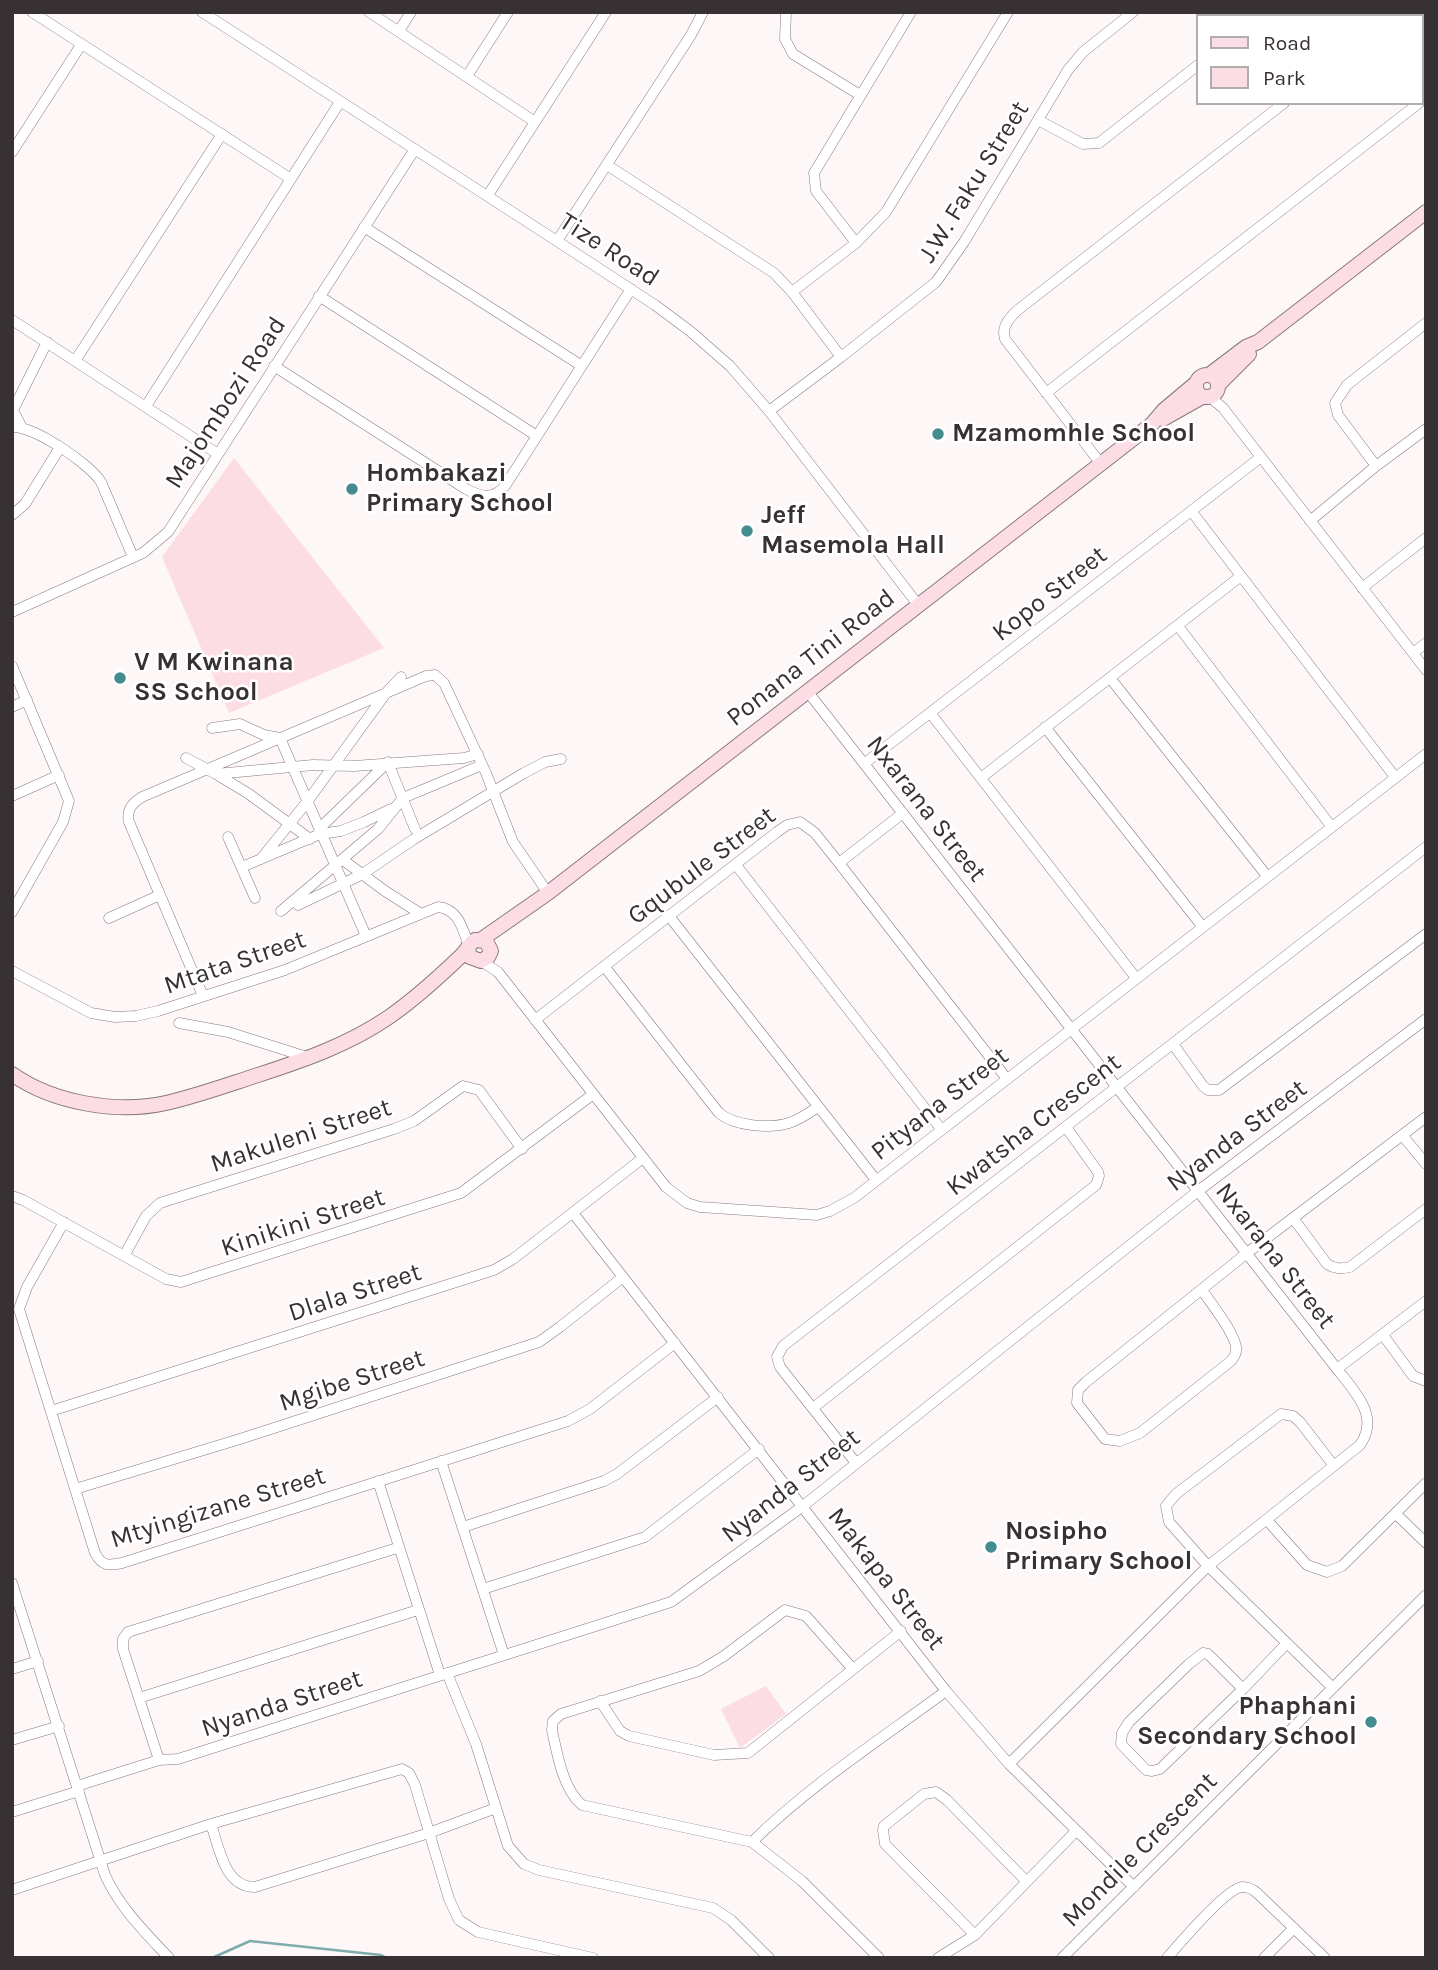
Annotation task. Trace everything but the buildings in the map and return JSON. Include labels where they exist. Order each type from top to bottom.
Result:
[{"type":"street","points":[[32,12],[291,179]]},
{"type":"street","points":[[369,12],[535,122]]},
{"type":"street","points":[[399,31],[411,12]]},
{"type":"street","points":[[467,76],[508,12]]},
{"type":"street","points":[[488,195],[606,12]]},
{"type":"street","points":[[557,241],[703,12]]},
{"type":"street","points":[[786,12],[785,39],[793,54],[860,95]]},
{"type":"street","points":[[856,243],[821,199],[813,180],[818,166],[911,12]]},
{"type":"street","points":[[792,292],[856,243],[886,212],[1007,12]]},
{"type":"street","name":"J.W. Faku Street","points":[[769,411],[926,292],[944,274],[1074,61],[1133,12]]},
{"type":"street","name":"Tize Road","points":[[209,14],[340,103],[488,195],[672,316],[711,348],[769,411],[919,606]]},
{"type":"street","points":[[12,152],[81,45]]},
{"type":"street","points":[[1038,120],[1083,144],[1099,143],[1196,67]]},
{"type":"street","points":[[146,406],[340,103]]},
{"type":"street","points":[[1101,464],[1005,339],[1004,327],[1019,309],[1281,105]]},
{"type":"street","points":[[1046,393],[1417,105]]},
{"type":"street","points":[[75,361],[222,135]]},
{"type":"street","name":"Majombozi Road","points":[[12,612],[151,548],[168,532],[415,149]]},
{"type":"street","points":[[607,165],[783,281],[841,358]]},
{"type":"street","name":"Ponana Tini Road","points":[[13,1075],[56,1096],[96,1104],[143,1106],[199,1095],[311,1058],[358,1037],[480,950],[548,893],[1152,424],[1209,388],[1245,347],[1258,342],[1426,212]]},
{"type":"street","points":[[364,227],[582,366]]},
{"type":"street","points":[[274,366],[477,495],[494,495],[502,490],[631,289]]},
{"type":"street","points":[[319,296],[537,436]]},
{"type":"street","points":[[12,320],[218,453]]},
{"type":"street","points":[[1376,466],[1338,415],[1335,403],[1347,385],[1426,323]]},
{"type":"street","points":[[47,342],[13,410],[17,426],[89,467],[97,476],[133,557]]},
{"type":"street","points":[[1209,388],[1426,670]]},
{"type":"street","points":[[1310,521],[1426,429]]},
{"type":"street","points":[[12,515],[25,504],[60,449]]},
{"type":"street","name":"Kopo Street","points":[[865,763],[1261,457]]},
{"type":"street","points":[[1192,512],[1395,777]]},
{"type":"street","points":[[1362,587],[1426,538]]},
{"type":"street","points":[[982,777],[1241,576]]},
{"type":"street","points":[[1178,626],[1331,826]]},
{"type":"street","points":[[1413,653],[1426,643]]},
{"type":"street","points":[[12,666],[69,801],[66,815],[12,912]]},
{"type":"street","points":[[203,996],[129,822],[129,810],[142,797],[212,771],[280,738],[426,676],[438,676],[447,687],[478,754],[518,853],[548,893]]},
{"type":"street","points":[[261,859],[307,802],[386,693],[401,677]]},
{"type":"street","points":[[1110,678],[1267,876]]},
{"type":"street","name":"Nxarana Street","points":[[808,692],[1337,1369],[1365,1407],[1368,1421],[1367,1432],[1360,1446],[1208,1566],[1009,1763]]},
{"type":"street","points":[[12,707],[27,700]]},
{"type":"street","points":[[931,714],[1136,978]]},
{"type":"street","points":[[212,728],[240,724],[264,735],[280,738]]},
{"type":"street","points":[[1045,727],[1202,926]]},
{"type":"street","points":[[280,738],[307,802],[317,835],[339,863],[421,914]]},
{"type":"street","points":[[212,771],[390,764],[464,758],[478,754]]},
{"type":"street","name":"Pityana Street","points":[[480,950],[666,1187],[678,1197],[687,1203],[712,1209],[817,1215],[842,1205],[876,1180],[1426,754]]},
{"type":"street","points":[[186,758],[212,771],[290,824],[317,835]]},
{"type":"street","points":[[298,905],[361,875],[492,792],[545,762],[561,759]]},
{"type":"street","points":[[390,764],[400,802],[415,829]]},
{"type":"street","points":[[317,835],[390,764]]},
{"type":"street","points":[[242,867],[317,835],[341,831],[365,822],[400,802],[482,765]]},
{"type":"street","points":[[12,796],[59,775]]},
{"type":"street","points":[[281,911],[378,829],[400,802]]},
{"type":"street","points":[[839,863],[903,813]]},
{"type":"street","name":"Gqubule Street","points":[[535,1020],[777,832],[795,822],[807,825],[839,863],[1007,1079]]},
{"type":"street","points":[[229,837],[255,898]]},
{"type":"street","name":"Kwatsha Crescent","points":[[856,1463],[778,1362],[778,1352],[783,1346],[1426,847]]},
{"type":"street","points":[[339,863],[343,884],[366,936]]},
{"type":"street","points":[[736,865],[941,1129]]},
{"type":"street","points":[[109,918],[160,895]]},
{"type":"street","name":"Mtata Street","points":[[12,971],[72,1004],[102,1016],[136,1016],[285,970],[438,907],[447,909],[480,950]]},
{"type":"street","points":[[669,916],[876,1180]]},
{"type":"street","points":[[1173,1044],[1203,1086],[1208,1090],[1219,1090],[1426,934]]},
{"type":"street","points":[[604,966],[726,1119],[742,1123],[780,1125],[794,1121],[818,1107]]},
{"type":"street","name":"Nyanda Street","points":[[12,1812],[159,1760],[178,1759],[671,1602],[803,1506],[1198,1191],[1426,1019]]},
{"type":"street","points":[[179,1023],[228,1032],[311,1058]]},
{"type":"street","name":"Makuleni Street","points":[[124,1256],[146,1216],[160,1203],[400,1127],[414,1121],[463,1086],[479,1090],[522,1149]]},
{"type":"street","name":"Kinikini Street","points":[[12,1196],[166,1279],[181,1282],[448,1199],[472,1186],[593,1095]]},
{"type":"street","points":[[1202,1290],[1234,1339],[1236,1355],[1140,1433],[1120,1441],[1105,1439],[1080,1409],[1076,1399],[1078,1391],[1086,1382],[1247,1253],[1426,1117]]},
{"type":"street","points":[[813,1408],[1090,1192],[1099,1176],[1066,1127]]},
{"type":"street","points":[[1402,1135],[1426,1164]]},
{"type":"street","name":"Dlala Street","points":[[51,1411],[494,1270],[513,1259],[643,1158]]},
{"type":"street","points":[[1293,1218],[1327,1264],[1343,1268],[1350,1267],[1426,1209]]},
{"type":"street","name":"Makapa Street","points":[[573,1213],[946,1691],[1009,1763],[1134,1887]]},
{"type":"street","name":"Mtyingizane Street","points":[[64,1222],[27,1287],[19,1309],[95,1553],[103,1564],[112,1565],[575,1418],[675,1343]]},
{"type":"street","name":"Mgibe Street","points":[[75,1489],[253,1435],[539,1342],[623,1278]]},
{"type":"street","points":[[1337,1369],[1426,1301]]},
{"type":"street","points":[[1383,1335],[1412,1376],[1426,1381]]},
{"type":"street","points":[[463,1527],[604,1481],[718,1397]]},
{"type":"street","points":[[1334,1466],[1300,1422],[1285,1413],[1273,1418],[1176,1493],[1168,1502],[1167,1516],[1169,1522],[1208,1566],[1334,1688]]},
{"type":"street","points":[[482,1589],[645,1537],[759,1449]]},
{"type":"street","points":[[441,1461],[504,1655]]},
{"type":"street","points":[[378,1481],[418,1610],[443,1674],[477,1744],[508,1846],[524,1864],[546,1872],[706,1905],[724,1915],[764,1956]]},
{"type":"street","points":[[1267,1520],[1307,1565],[1327,1572],[1342,1566],[1426,1483]]},
{"type":"street","points":[[1396,1514],[1426,1542]]},
{"type":"street","points":[[159,1760],[123,1649],[123,1639],[128,1632],[397,1548]]},
{"type":"street","points":[[12,1583],[110,1886],[122,1906],[169,1958]]},
{"type":"street","name":"Mondile Crescent","points":[[1062,1958],[1426,1595]]},
{"type":"street","points":[[139,1698],[418,1610]]},
{"type":"street","points":[[852,1668],[806,1616],[799,1612],[785,1611],[699,1671],[557,1716],[552,1725],[566,1778],[575,1799],[582,1805],[752,1842],[802,1881],[879,1958]]},
{"type":"street","points":[[600,1701],[620,1731],[629,1736],[714,1755],[742,1754],[761,1744],[901,1631]]},
{"type":"street","points":[[1243,1689],[1208,1654],[1203,1653],[1129,1723],[1122,1734],[1121,1744],[1146,1770],[1160,1769],[1243,1689],[1287,1643]]},
{"type":"street","points":[[12,1669],[38,1661]]},
{"type":"street","points":[[752,1842],[862,1752],[946,1691]]},
{"type":"street","points":[[12,1741],[59,1726]]},
{"type":"street","points":[[12,1890],[211,1824],[402,1769],[413,1779],[453,1911],[464,1924],[488,1935],[593,1958]]},
{"type":"street","points":[[975,1935],[885,1844],[884,1826],[924,1794],[936,1792],[1026,1881]]},
{"type":"street","points":[[211,1824],[228,1872],[236,1882],[249,1887],[268,1885],[429,1833],[496,1808]]},
{"type":"street","points":[[938,1958],[975,1935],[1076,1830]]},
{"type":"street","points":[[1167,1958],[1228,1894],[1242,1887],[1252,1889],[1325,1958]]},
{"type":"street","points":[[1264,1958],[1294,1928]]},
{"type":"green space","points":[[234,458],[384,648],[229,713],[162,557]]},
{"type":"green space","points":[[766,1686],[786,1714],[740,1748],[721,1709]]},
{"type":"waterway","points":[[212,1958],[250,1941],[381,1955],[387,1958]]},
{"type":"place","name":"Mzamomhle School","points":[[938,434]]},
{"type":"place","name":"Hombakazi Primary School","points":[[352,489]]},
{"type":"place","name":"Jeff Masemola Hall","points":[[747,531]]},
{"type":"place","name":"V M Kwinana SS School","points":[[120,678]]},
{"type":"place","name":"Nosipho Primary School","points":[[991,1547]]},
{"type":"place","name":"Phaphani Secondary School","points":[[1371,1722]]}]
